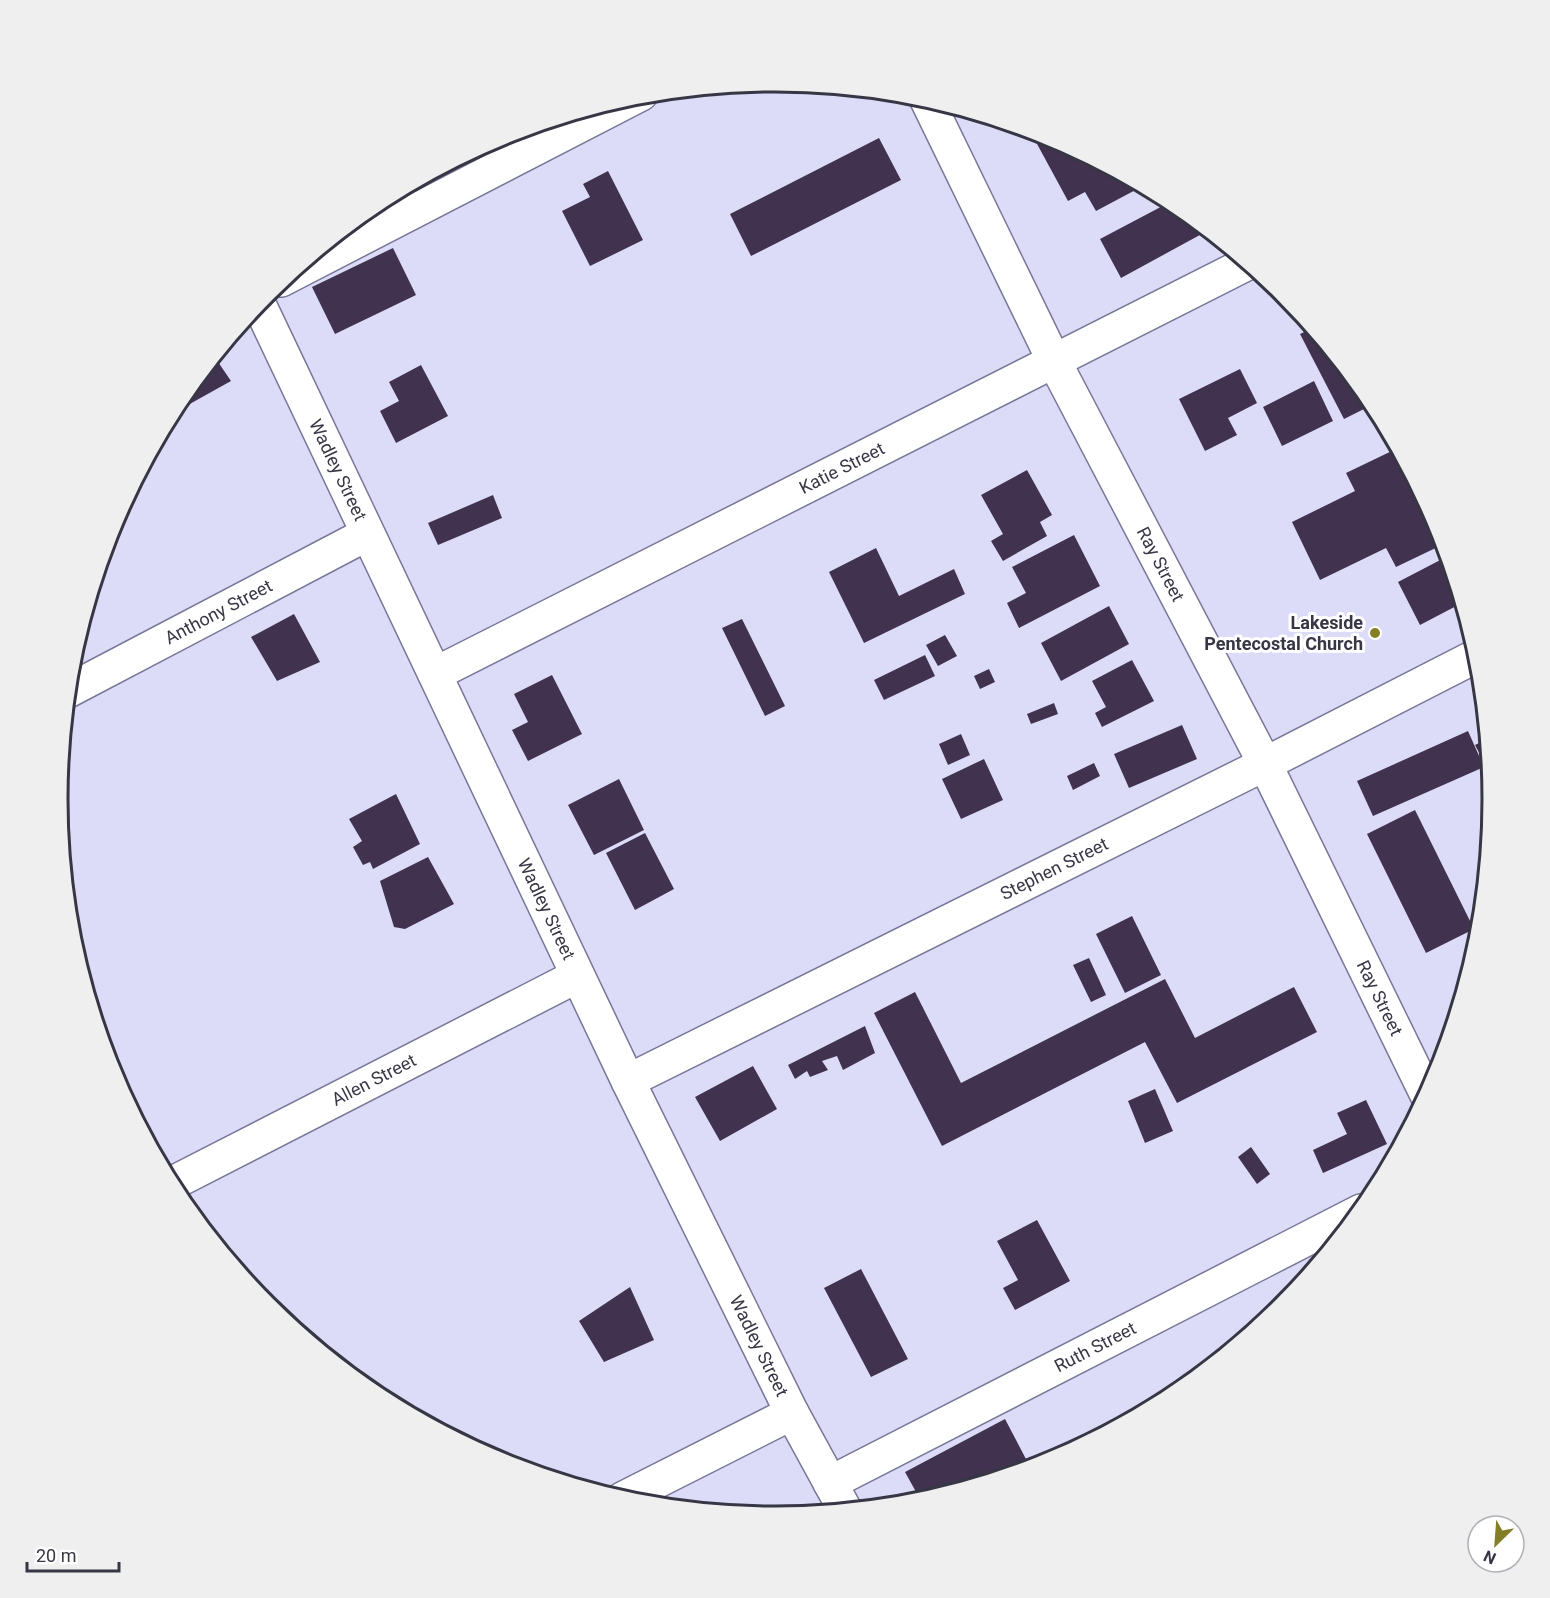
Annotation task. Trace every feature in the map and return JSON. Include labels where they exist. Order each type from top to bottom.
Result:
[{"type":"street","name":"Ray Street","points":[[932,110],[1054,361],[1265,764],[1422,1085]]},
{"type":"street","points":[[314,263],[604,113]]},
{"type":"street","name":"Katie Street","points":[[435,674],[1241,267]]},
{"type":"street","name":"Wadley Street","points":[[263,312],[577,976],[792,1413],[838,1497]]},
{"type":"street","name":"Anthony Street","points":[[77,686],[367,534]]},
{"type":"street","name":"Stephen Street","points":[[628,1081],[1265,764],[1469,660]]},
{"type":"street","name":"Allen Street","points":[[180,1181],[577,976]]},
{"type":"street","name":"Ruth Street","points":[[838,1497],[1342,1221]]},
{"type":"street","points":[[635,1492],[792,1413]]},
{"type":"building","points":[[879,138],[901,180],[751,256],[730,214]]},
{"type":"building","points":[[1036,141],[1088,164],[1135,190],[1096,211],[1085,192],[1068,201]]},
{"type":"building","points":[[608,171],[643,240],[590,266],[562,211],[590,197],[583,184]]},
{"type":"building","points":[[1161,207],[1201,234],[1121,278],[1100,239]]},
{"type":"building","points":[[393,248],[416,295],[335,334],[312,287]]},
{"type":"building","points":[[1307,333],[1336,368],[1364,409],[1344,419],[1300,334]]},
{"type":"building","points":[[218,363],[231,381],[188,405]]},
{"type":"building","points":[[421,365],[448,416],[396,443],[380,411],[399,401],[389,382]]},
{"type":"building","points":[[1240,369],[1257,403],[1228,418],[1237,435],[1205,451],[1179,399]]},
{"type":"building","points":[[1314,381],[1333,421],[1282,446],[1263,407]]},
{"type":"building","points":[[1391,451],[1410,486],[1436,548],[1396,567],[1386,548],[1320,580],[1292,522],[1355,491],[1346,473]]},
{"type":"building","points":[[1027,470],[1052,515],[1040,522],[1047,536],[1003,561],[991,541],[1003,534],[981,495]]},
{"type":"building","points":[[493,495],[502,518],[438,545],[428,523]]},
{"type":"building","points":[[1074,535],[1100,586],[1019,628],[1007,603],[1026,593],[1012,567]]},
{"type":"building","points":[[876,548],[899,596],[954,569],[965,594],[864,643],[829,572]]},
{"type":"building","points":[[1441,560],[1455,607],[1420,625],[1398,582]]},
{"type":"building","points":[[1109,606],[1129,644],[1061,681],[1041,643]]},
{"type":"building","points":[[294,614],[320,662],[277,681],[251,637]]},
{"type":"building","points":[[742,619],[785,706],[765,716],[722,628]]},
{"type":"building","points":[[945,635],[957,656],[938,666],[926,645]]},
{"type":"building","points":[[925,655],[935,676],[884,700],[874,680]]},
{"type":"building","points":[[1132,660],[1154,701],[1102,727],[1095,713],[1106,707],[1092,681]]},
{"type":"building","points":[[989,669],[995,682],[980,689],[974,676]]},
{"type":"building","points":[[552,675],[582,734],[528,761],[512,730],[528,722],[514,694]]},
{"type":"building","points":[[1054,703],[1058,714],[1031,724],[1027,714]]},
{"type":"building","points":[[1182,725],[1197,759],[1129,788],[1114,754]]},
{"type":"building","points":[[1468,731],[1481,761],[1481,768],[1373,816],[1357,781]]},
{"type":"building","points":[[961,734],[970,755],[948,765],[939,744]]},
{"type":"building","points":[[1480,743],[1481,756],[1475,745]]},
{"type":"building","points":[[984,759],[1003,800],[961,819],[942,779]]},
{"type":"building","points":[[1094,763],[1100,776],[1073,790],[1067,776]]},
{"type":"building","points":[[619,779],[644,830],[594,855],[568,805]]},
{"type":"building","points":[[396,794],[420,844],[373,869],[370,862],[363,865],[353,847],[362,841],[349,819]]},
{"type":"building","points":[[1415,810],[1471,923],[1470,931],[1426,953],[1367,834]]},
{"type":"building","points":[[645,833],[674,889],[635,910],[606,853]]},
{"type":"building","points":[[428,857],[454,904],[405,929],[394,927],[380,881]]},
{"type":"building","points":[[1132,916],[1161,975],[1125,993],[1096,934]]},
{"type":"building","points":[[1089,958],[1106,995],[1091,1002],[1073,965]]},
{"type":"building","points":[[1165,979],[1195,1038],[1294,987],[1317,1032],[1177,1103],[1145,1042],[942,1146],[874,1013],[915,992],[961,1083]]},
{"type":"building","points":[[865,1026],[875,1053],[843,1070],[837,1056],[822,1061],[828,1070],[810,1077],[807,1071],[795,1079],[788,1065]]},
{"type":"building","points":[[753,1066],[777,1109],[720,1141],[695,1097]]},
{"type":"building","points":[[1155,1089],[1173,1131],[1145,1143],[1128,1101]]},
{"type":"building","points":[[1366,1100],[1387,1144],[1323,1173],[1313,1150],[1347,1134],[1337,1113]]},
{"type":"building","points":[[1251,1147],[1270,1174],[1257,1184],[1238,1157]]},
{"type":"building","points":[[1037,1220],[1070,1281],[1015,1310],[1003,1288],[1018,1280],[997,1241]]},
{"type":"building","points":[[861,1269],[908,1359],[871,1377],[824,1288]]},
{"type":"building","points":[[630,1287],[654,1340],[604,1362],[579,1321]]},
{"type":"building","points":[[1005,1419],[1027,1460],[958,1482],[916,1492],[905,1472]]},
{"type":"place","name":"Lakeside Pentecostal Church","points":[[1375,633]]}]
